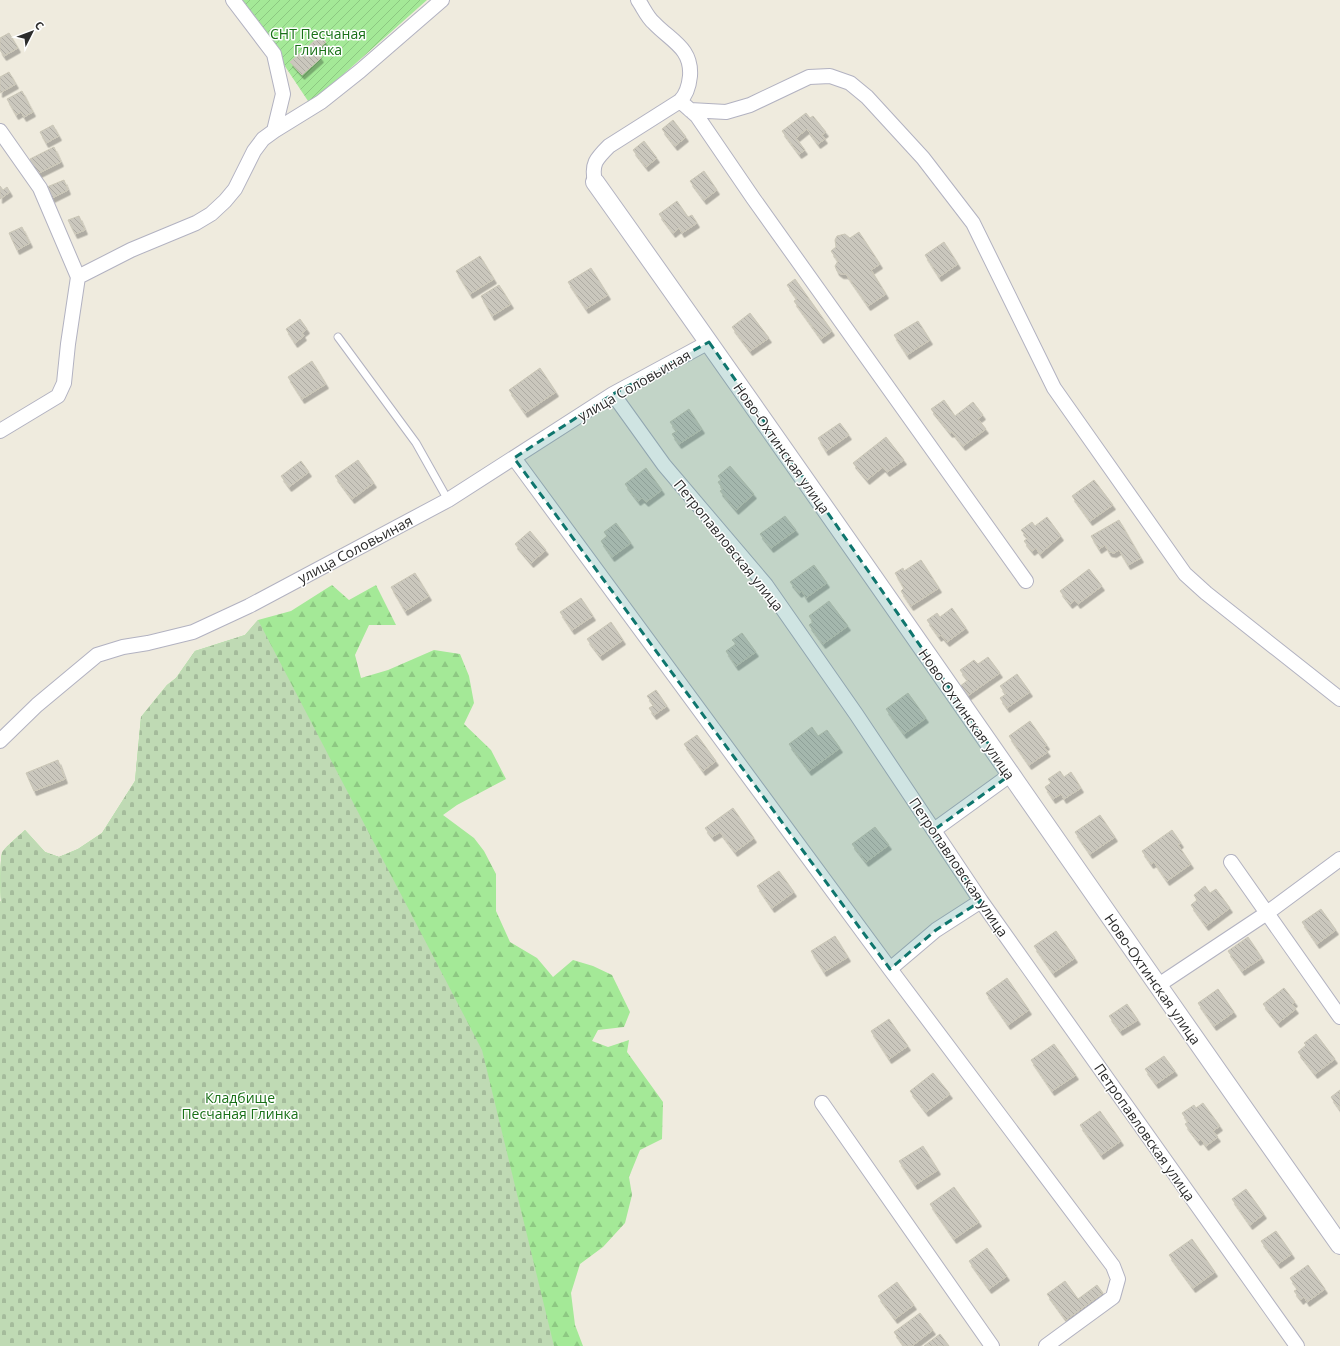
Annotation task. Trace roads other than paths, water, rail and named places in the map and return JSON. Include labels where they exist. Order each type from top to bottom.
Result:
[{"type":"street","points":[[233,0],[274,54],[283,94],[274,131]]},
{"type":"street","points":[[78,277],[131,250],[196,223],[211,214],[235,189],[254,151],[263,140],[274,131],[327,98],[442,0]]},
{"type":"street","points":[[638,0],[653,22],[676,42],[688,56],[690,84],[685,95],[685,105],[696,116],[1026,581]]},
{"type":"street","points":[[595,182],[593,172],[595,164],[600,155],[608,146],[685,105],[726,112],[750,105],[809,77],[830,76],[850,83],[867,97],[922,158],[973,223],[1054,388],[1184,574],[1340,699]]},
{"type":"street","points":[[0,131],[40,188],[78,277],[64,383],[58,396],[0,431]]},
{"type":"street","name":"Ново-Охтинская улица","points":[[595,182],[709,342],[1157,986],[1340,1245]]},
{"type":"street","name":"улица Соловьиная","points":[[0,741],[36,705],[97,656],[122,647],[148,643],[194,632],[249,606],[448,500],[613,394],[709,342]]},
{"type":"street","name":"Петропавловская улица","points":[[613,394],[664,465],[766,585],[856,714],[980,901],[1296,1346]]},
{"type":"street","points":[[514,458],[890,969],[1113,1266],[1118,1279],[1113,1297],[1046,1346]]},
{"type":"street","points":[[934,830],[1010,774]]},
{"type":"street","points":[[1157,986],[1267,913],[1340,858]]},
{"type":"street","points":[[1231,862],[1340,1017]]},
{"type":"street","points":[[890,969],[936,930],[980,901]]},
{"type":"street","points":[[822,1103],[992,1346]]},
{"type":"lane","points":[[338,337],[416,442],[448,500]]},
{"type":"park label","name":"СНТ Песчаная Глинка","points":[[318,42]]},
{"type":"park label","name":"Кладбище Песчаная Глинка","points":[[240,1106]]}]
